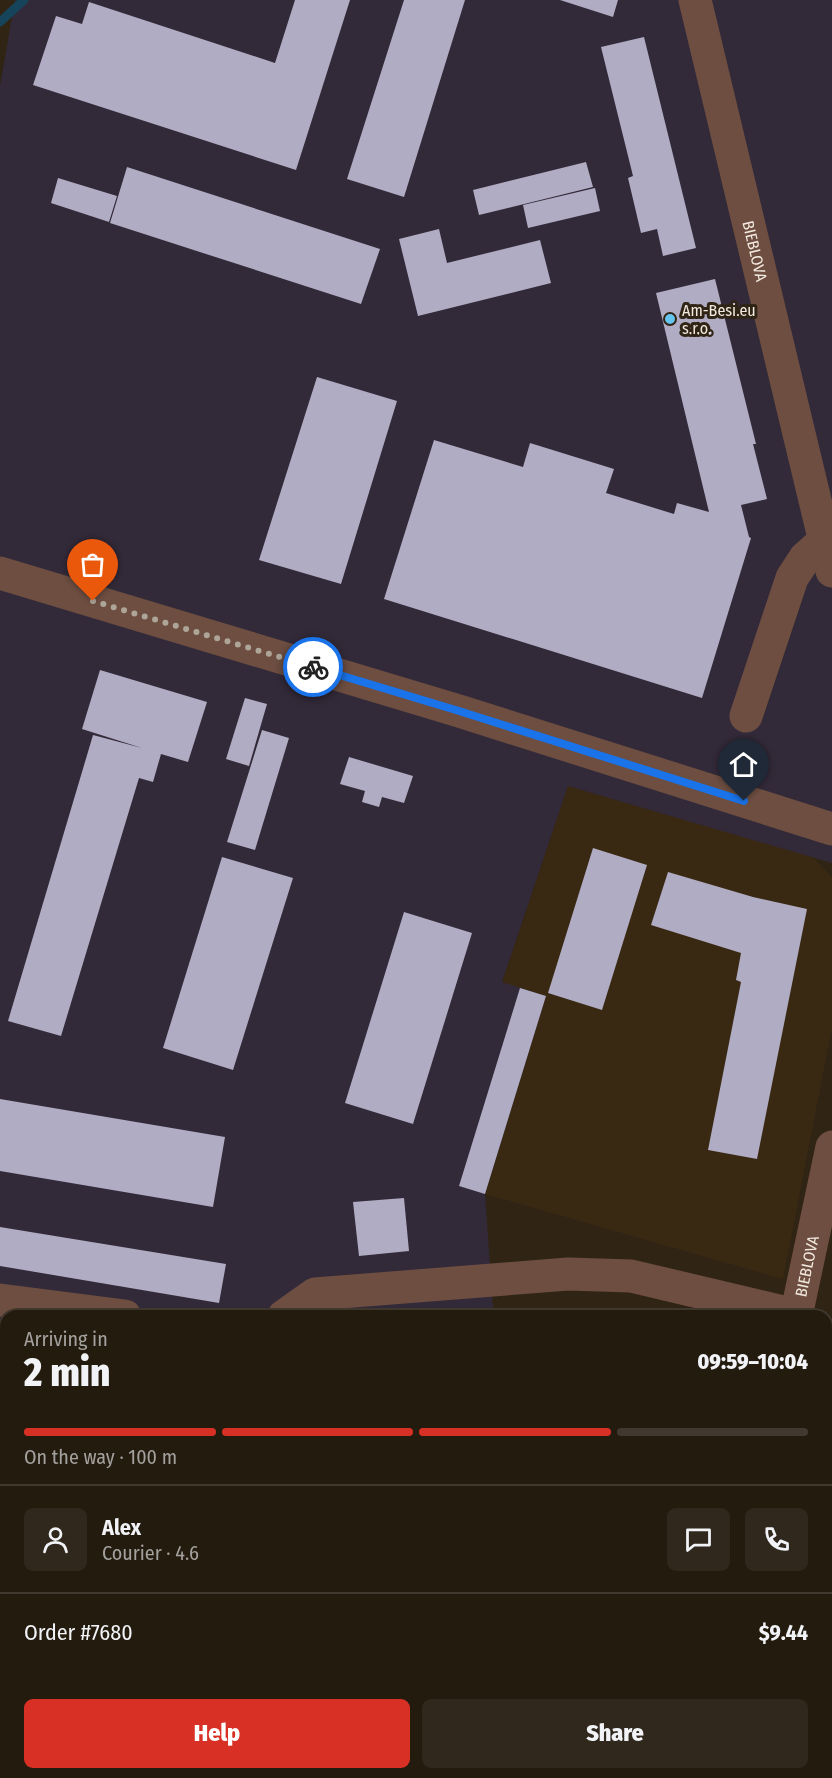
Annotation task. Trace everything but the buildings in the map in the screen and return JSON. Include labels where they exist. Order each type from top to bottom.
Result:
[{"type":"street","name":"BIEBLOVA","points":[[695,0],[818,462],[828,556]]},
{"type":"street","points":[[746,716],[792,578],[805,558],[828,556]]},
{"type":"street","points":[[0,573],[459,711],[832,829]]},
{"type":"street","name":"BIEBLOVA","points":[[797,1310],[832,1146]]},
{"type":"street","points":[[292,1310],[315,1294],[568,1274],[631,1276],[775,1310]]},
{"type":"street","points":[[0,1300],[78,1310]]},
{"type":"shaded area","points":[[15,0],[832,0],[832,863],[568,786],[502,982],[546,996],[485,1194],[493,1309],[533,1310],[0,1310],[0,86]]},
{"type":"shaded area","points":[[568,786],[813,857],[832,877],[832,1028],[783,1279],[485,1194],[546,996],[502,983]]},
{"type":"waterway","points":[[0,22],[24,0]]},
{"type":"way so far","points":[[93,601],[313,667]]},
{"type":"place","name":"Am-Besi.eu s.r.o.","points":[[670,319]]},
{"type":"route","points":[[313,667],[744,801]]}]
